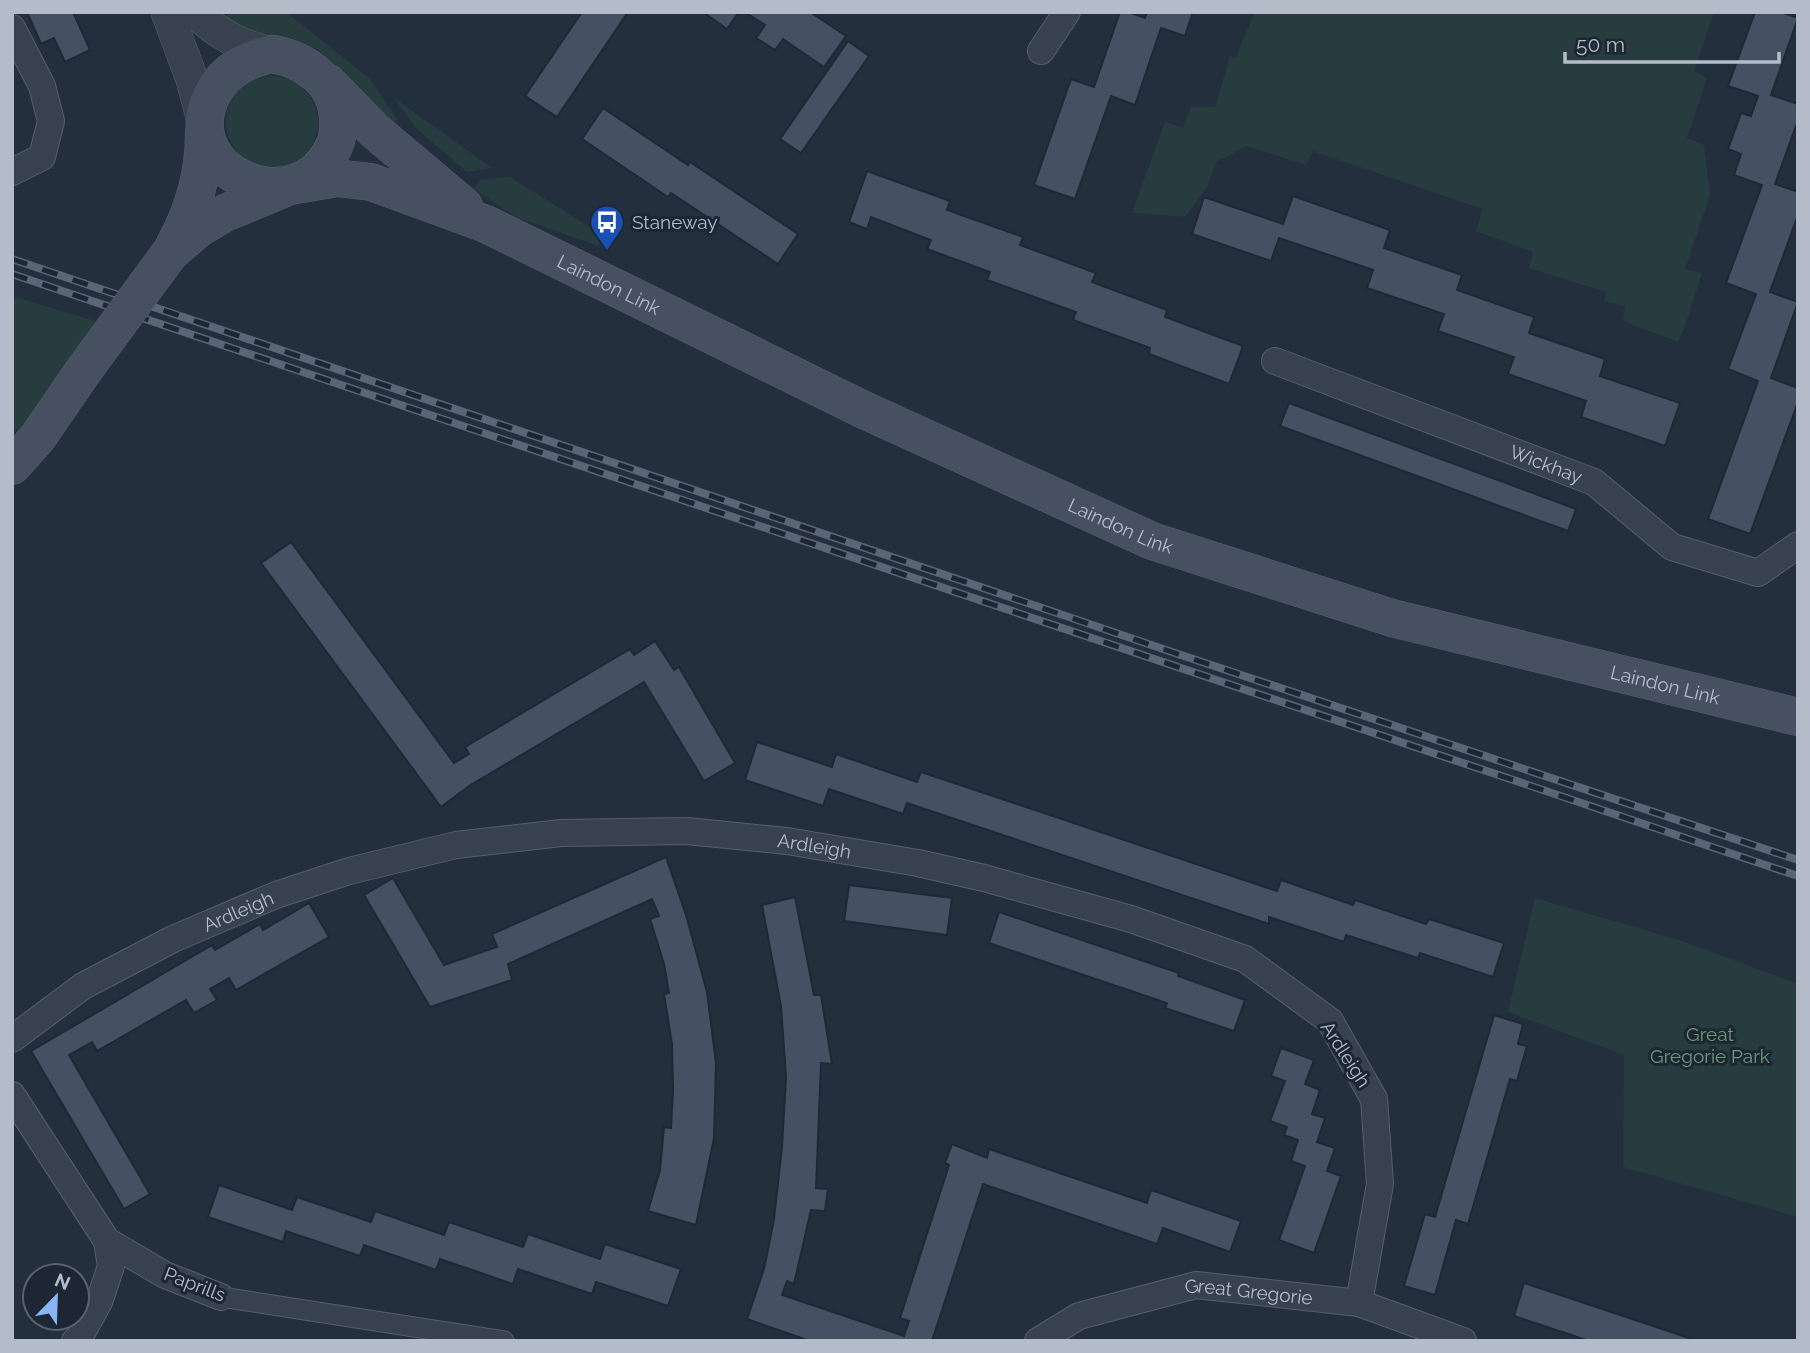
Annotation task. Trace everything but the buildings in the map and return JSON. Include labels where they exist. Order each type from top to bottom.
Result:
[{"type":"main road","points":[[12,467],[38,437],[170,253],[194,204],[202,171],[204,127],[211,98],[224,77],[239,65],[256,57],[274,54],[297,60],[319,75],[331,92],[338,110],[335,145],[325,161],[311,176],[225,212],[198,229],[170,253]]},
{"type":"main road","name":"Laindon Link","points":[[319,75],[375,131],[486,224]]},
{"type":"main road","points":[[204,127],[212,151],[236,176],[252,184],[268,187],[290,186]]},
{"type":"main road","name":"Laindon Link","points":[[290,186],[317,180],[355,178],[486,224],[864,410],[1152,541],[1392,618],[1798,717]]},
{"type":"main road","points":[[12,434],[84,370]]},
{"type":"street","points":[[167,12],[183,51],[204,127]]},
{"type":"street","points":[[195,12],[223,36],[274,54]]},
{"type":"street","points":[[1041,51],[1067,12]]},
{"type":"street","points":[[12,27],[42,86],[51,121],[42,157],[12,172]]},
{"type":"street","name":"Wickhay","points":[[1275,361],[1594,482],[1672,547],[1758,573],[1798,545]]},
{"type":"street","name":"Ardleigh","points":[[12,1039],[83,986],[173,939],[288,891],[349,871],[456,845],[561,834],[687,831],[787,841],[918,863],[984,878],[1131,919],[1245,959],[1330,1021],[1374,1099],[1380,1184],[1359,1303]]},
{"type":"street","name":"Paprills","points":[[12,1095],[107,1241],[165,1275],[221,1297],[504,1341]]},
{"type":"street","points":[[75,1341],[99,1302],[111,1266],[107,1241]]},
{"type":"street","name":"Great Gregorie","points":[[1038,1341],[1079,1316],[1196,1284],[1359,1303],[1463,1341]]},
{"type":"green space","points":[[228,12],[286,12],[370,79],[397,119],[394,123],[319,50],[300,43],[256,34],[226,19]]},
{"type":"green space","points":[[1255,12],[1714,12],[1694,71],[1707,78],[1687,138],[1704,145],[1710,195],[1685,269],[1702,273],[1678,342],[1623,321],[1625,307],[1604,301],[1606,292],[1529,268],[1533,252],[1476,231],[1483,209],[1313,151],[1306,165],[1247,146],[1216,162],[1207,187],[1185,217],[1132,213],[1165,122],[1183,128],[1191,107],[1215,107],[1230,56],[1236,57]]},
{"type":"green space","points":[[272,76],[290,79],[305,89],[315,104],[318,122],[315,140],[305,155],[290,165],[272,168],[254,165],[239,155],[229,140],[226,122],[229,104],[239,89],[254,79]]},
{"type":"green space","points":[[394,98],[492,168],[467,172],[416,128]]},
{"type":"green space","points":[[510,177],[604,236],[598,246],[516,217],[474,189],[480,180]]},
{"type":"green space","points":[[12,296],[115,327],[84,370],[12,434]]},
{"type":"green space","name":"Great Gregorie Park","points":[[1535,898],[1682,941],[1798,984],[1798,1217],[1623,1167],[1624,1055],[1508,1012]]},
{"type":"railway","points":[[12,259],[1172,652],[1798,860]]},
{"type":"railway","points":[[12,274],[1798,876]]},
{"type":"place","name":"Staneway","points":[[607,252]]}]
